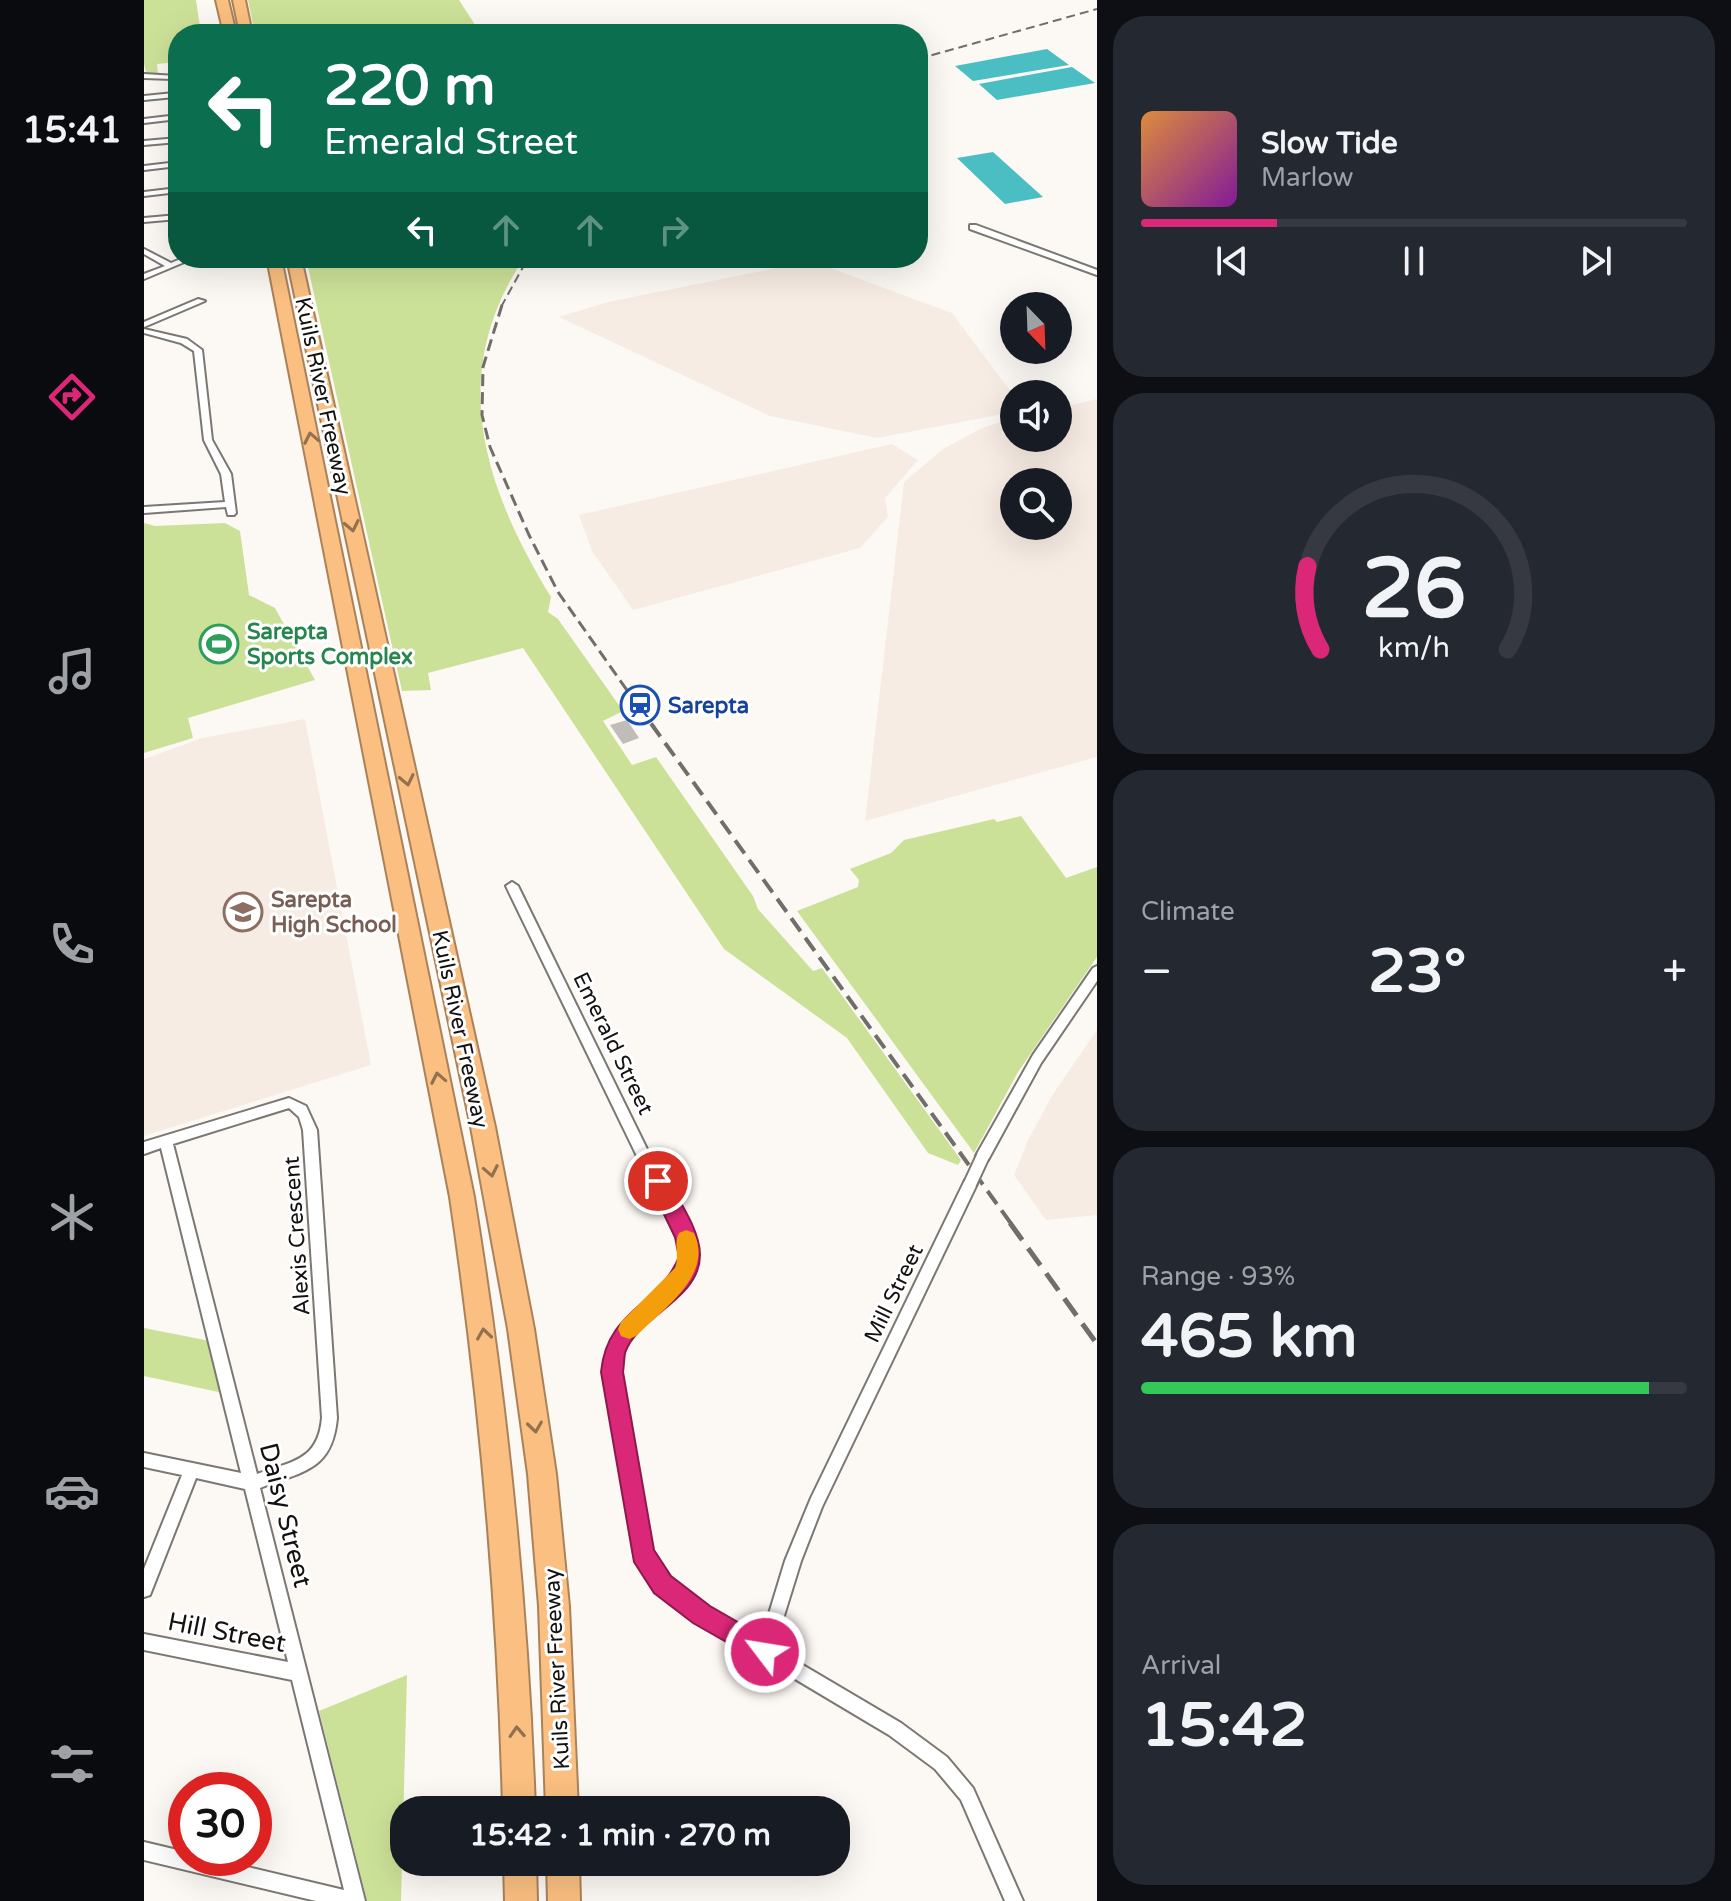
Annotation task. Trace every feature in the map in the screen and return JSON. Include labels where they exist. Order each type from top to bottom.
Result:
[{"type":"highway","points":[[222,0],[228,24]]},
{"type":"highway","points":[[239,0],[244,24]]},
{"type":"highway","name":"Kuils River Freeway","points":[[276,268],[462,1197],[484,1330],[503,1488],[518,1796]]},
{"type":"highway","name":"Kuils River Freeway","points":[[296,268],[483,1127],[521,1329],[542,1474],[554,1606],[561,1796]]},
{"type":"highway","points":[[520,1876],[521,1901]]},
{"type":"highway","points":[[563,1876],[564,1901]]},
{"type":"street","points":[[144,76],[168,76]]},
{"type":"street","points":[[144,98],[168,97]]},
{"type":"street","points":[[144,121],[168,118]]},
{"type":"street","points":[[144,143],[168,141]]},
{"type":"street","points":[[144,168],[168,165]]},
{"type":"street","points":[[144,194],[168,191]]},
{"type":"street","points":[[144,220],[168,218]]},
{"type":"street","points":[[973,227],[1097,273]]},
{"type":"street","points":[[144,251],[168,264]]},
{"type":"street","points":[[144,277],[168,267]]},
{"type":"street","points":[[144,328],[201,301]]},
{"type":"street","points":[[144,328],[184,341],[198,350],[208,440],[226,474],[231,508],[144,510]]},
{"type":"street","name":"Emerald Street","points":[[512,886],[689,1249],[690,1257],[683,1274],[624,1333],[614,1353],[612,1372],[642,1554],[662,1585],[702,1614],[895,1729],[941,1763],[967,1794],[1014,1901]]},
{"type":"street","name":"Mill Street","points":[[765,1652],[793,1561],[816,1503],[983,1156],[1037,1059],[1097,971]]},
{"type":"street","name":"Alexis Crescent","points":[[144,1148],[289,1103],[300,1106],[310,1130],[329,1430],[324,1447],[311,1461],[254,1483]]},
{"type":"street","name":"Daisy Street","points":[[166,1141],[254,1483],[355,1901]]},
{"type":"street","points":[[144,1460],[254,1483]]},
{"type":"street","points":[[144,1589],[191,1471]]},
{"type":"street","name":"Hill Street","points":[[144,1642],[300,1673]]},
{"type":"street","points":[[144,1851],[355,1901]]},
{"type":"shaded area","points":[[776,268],[830,268],[952,313],[1002,380],[1000,415],[877,438],[770,416],[559,317],[608,302]]},
{"type":"shaded area","points":[[1097,399],[1097,757],[865,821],[904,482],[943,449],[1000,422],[1000,452],[1072,452],[1072,405]]},
{"type":"shaded area","points":[[892,444],[918,460],[885,498],[888,517],[860,548],[633,610],[592,551],[579,515]]},
{"type":"shaded area","name":"Sarepta High School","points":[[305,719],[371,1065],[144,1136],[144,759],[202,738]]},
{"type":"shaded area","points":[[1097,1030],[1097,1215],[1046,1220],[1014,1175],[1029,1138],[1053,1094]]},
{"type":"green space","points":[[144,0],[196,0],[200,24],[168,24],[168,63],[157,64],[158,75],[147,76],[144,64]]},
{"type":"green space","points":[[248,0],[459,0],[475,24],[253,24]]},
{"type":"green space","points":[[308,268],[519,268],[500,302],[486,345],[481,388],[483,430],[492,472],[508,514],[527,556],[551,597],[548,612],[558,619],[623,711],[603,721],[632,765],[656,757],[753,896],[758,909],[813,971],[822,968],[961,1160],[958,1165],[928,1153],[847,1038],[724,949],[523,648],[428,673],[431,690],[402,691]]},
{"type":"green space","name":"Sarepta Sports Complex","points":[[144,523],[155,526],[225,523],[240,531],[249,595],[275,608],[315,680],[188,718],[193,738],[144,753]]},
{"type":"green space","points":[[1021,816],[1066,878],[1097,867],[1097,957],[1018,1072],[974,1153],[797,911],[858,887],[859,880],[850,869],[891,853],[904,840],[994,819],[997,822]]},
{"type":"green space","points":[[144,1328],[210,1341],[223,1393],[144,1376]]},
{"type":"green space","points":[[407,1675],[404,1796],[390,1796],[390,1876],[402,1876],[401,1901],[367,1901],[319,1711]]},
{"type":"water","points":[[1047,49],[1069,65],[973,81],[955,66]]},
{"type":"water","points":[[1072,67],[1095,83],[997,100],[979,84]]},
{"type":"water","points":[[993,152],[1043,197],[1005,204],[957,158]]},
{"type":"building","name":"Sarepta","points":[[627,720],[639,738],[623,744],[610,725]]},
{"type":"railway","points":[[928,56],[1097,9]]},
{"type":"railway","points":[[502,305],[522,268]]},
{"type":"railway","points":[[502,305],[483,367],[482,415],[490,447],[558,592],[638,706]]},
{"type":"railway","points":[[637,704],[1012,1225]]},
{"type":"railway","points":[[1010,1223],[1097,1344]]},
{"type":"slow traffic","points":[[629,1329],[683,1274],[690,1257],[686,1239]]},
{"type":"place","name":"Sarepta Sports Complex","points":[[219,644]]},
{"type":"place","name":"Sarepta","points":[[640,705]]},
{"type":"place","name":"Sarepta High School","points":[[243,912]]},
{"type":"route","points":[[658,1181],[685,1237],[690,1257],[683,1274],[670,1289],[624,1333],[614,1353],[612,1372],[642,1554],[662,1585],[702,1614],[765,1652]]}]
